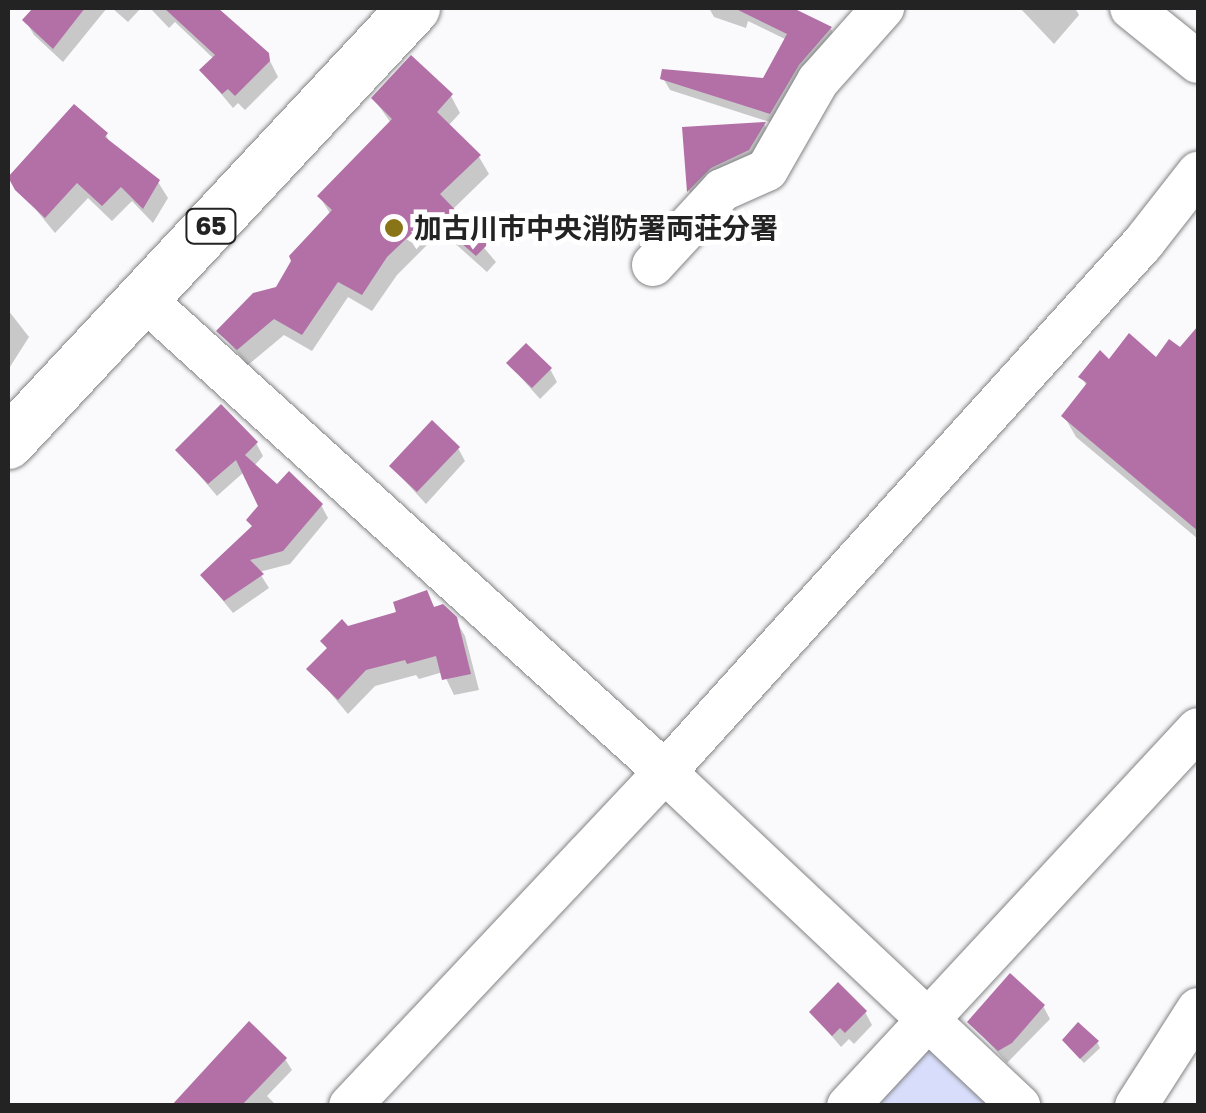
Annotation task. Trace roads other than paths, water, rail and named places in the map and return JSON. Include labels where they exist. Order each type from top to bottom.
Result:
[{"type":"main road","name":"65","points":[[8,444],[414,8]]},
{"type":"street","points":[[654,265],[722,190],[767,170],[818,81],[883,8]]},
{"type":"street","points":[[1131,8],[1198,62]]},
{"type":"street","points":[[350,1106],[664,772],[1144,242],[1198,174]]},
{"type":"street","points":[[142,298],[664,772],[1020,1106]]},
{"type":"street","points":[[848,1106],[1198,728]]},
{"type":"street","points":[[1136,1106],[1198,1009]]},
{"type":"place","name":"加古川市中央消防署両荘分署","points":[[394,228]]}]
